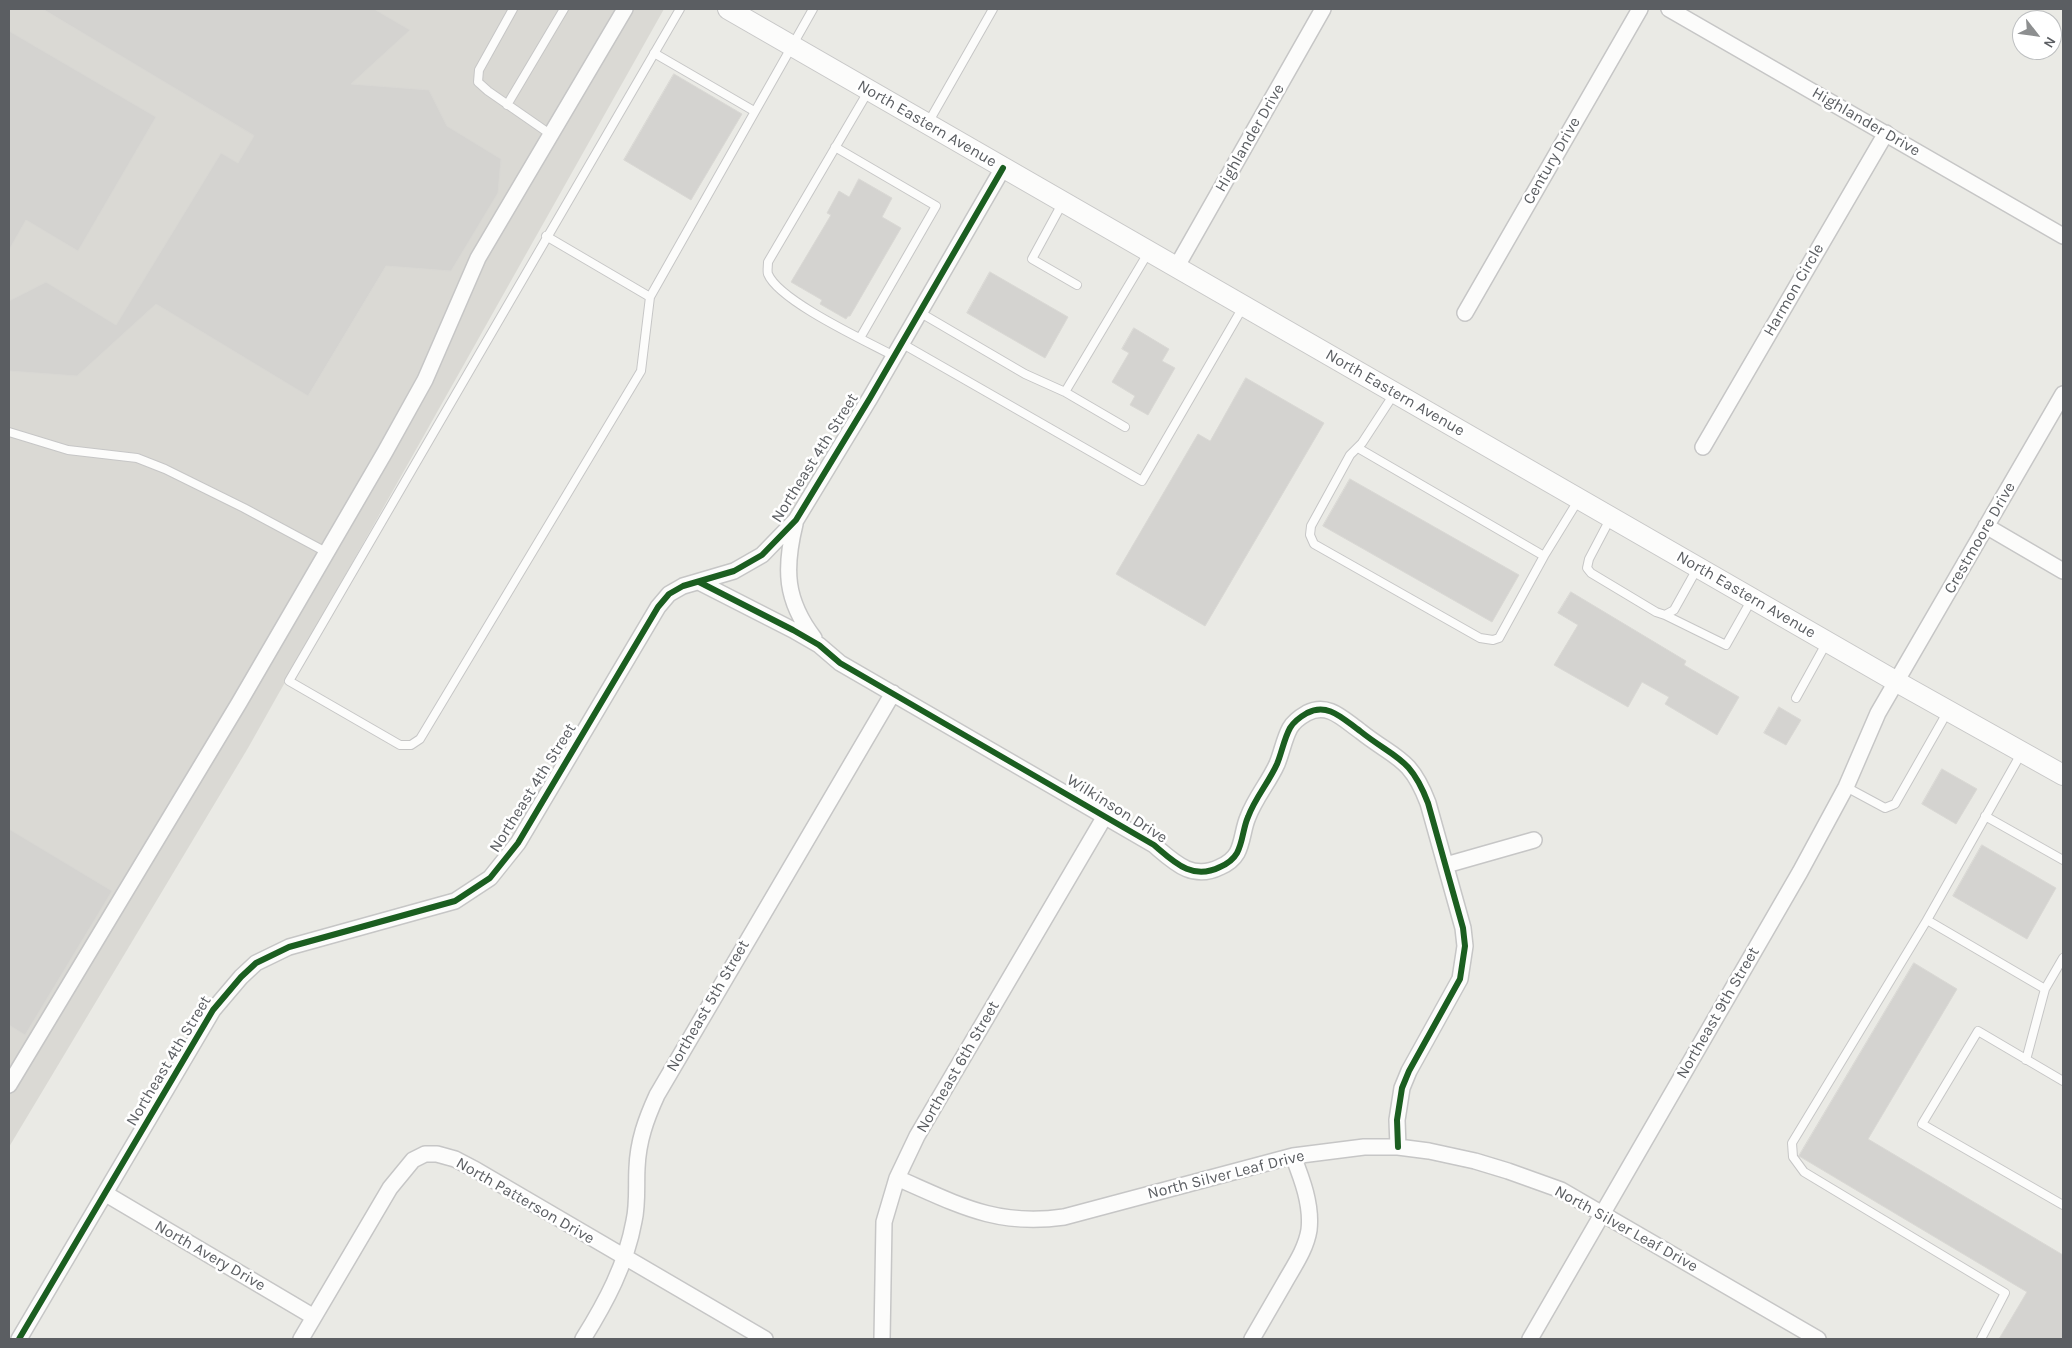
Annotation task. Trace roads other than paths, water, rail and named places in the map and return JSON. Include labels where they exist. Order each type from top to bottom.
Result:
[{"type":"main road","name":"North Eastern Avenue","points":[[728,9],[1896,682],[2063,775]]},
{"type":"street","points":[[10,1081],[239,703],[425,380],[478,258],[625,9]]},
{"type":"street","name":"Highlander Drive","points":[[1176,266],[1323,9]]},
{"type":"street","name":"Century Drive","points":[[1464,312],[1640,9]]},
{"type":"street","name":"Highlander Drive","points":[[1669,9],[2063,236]]},
{"type":"street","name":"Harmon Circle","points":[[1703,448],[1886,133]]},
{"type":"street","name":"Northeast 4th Street","points":[[19,1339],[213,1010],[241,977],[256,963],[290,947],[455,902],[490,878],[518,843],[658,607],[669,594],[683,586],[734,571],[762,556],[796,520],[1003,168]]},
{"type":"street","name":"Crestmoore Drive","points":[[1896,682],[2063,394]]},
{"type":"street","points":[[796,520],[787,568],[790,587],[804,624],[819,645]]},
{"type":"street","points":[[1986,526],[2063,571]]},
{"type":"street","name":"Wilkinson Drive","points":[[699,582],[819,645],[840,662],[1154,845],[1188,872],[1211,871],[1231,860],[1237,852],[1249,813],[1277,763],[1290,728],[1306,713],[1324,708],[1336,712],[1365,736],[1406,762],[1415,773],[1428,803],[1463,928],[1465,946],[1460,979],[1409,1070],[1402,1088],[1397,1120],[1398,1147]]},
{"type":"street","name":"Northeast 9th Street","points":[[1530,1339],[1790,889],[1846,787],[1878,713],[1896,682]]},
{"type":"street","name":"Northeast 5th Street","points":[[583,1339],[610,1294],[631,1239],[635,1218],[640,1142],[646,1120],[657,1095],[892,693]]},
{"type":"street","name":"Northeast 6th Street","points":[[882,1339],[884,1222],[897,1178],[917,1136],[1105,816]]},
{"type":"street","points":[[1446,865],[1534,840]]},
{"type":"street","name":"North Silver Leaf Drive","points":[[897,1178],[988,1216],[1035,1220],[1073,1215],[1293,1156],[1364,1147],[1398,1147],[1438,1153],[1508,1170],[1561,1190],[1810,1337]]},
{"type":"street","name":"North Patterson Drive","points":[[301,1339],[390,1188],[413,1160],[425,1154],[437,1154],[455,1159],[765,1339]]},
{"type":"street","points":[[1252,1339],[1301,1254],[1309,1230],[1305,1186],[1293,1156]]},
{"type":"street","name":"North Avery Drive","points":[[106,1194],[314,1317]]},
{"type":"lane","points":[[513,9],[479,70],[478,82],[507,105],[550,134]]},
{"type":"lane","points":[[507,105],[564,9]]},
{"type":"lane","points":[[680,9],[546,236],[289,681],[400,745],[411,744],[420,739],[641,371],[650,297],[754,110],[813,9]]},
{"type":"lane","points":[[928,124],[993,9]]},
{"type":"lane","points":[[654,53],[754,110]]},
{"type":"lane","points":[[868,90],[768,262],[768,274],[797,303],[860,338],[897,350],[1142,481],[1244,305]]},
{"type":"lane","points":[[835,147],[936,206],[860,338]]},
{"type":"lane","points":[[1063,202],[1032,259],[1077,286]]},
{"type":"lane","points":[[546,236],[650,297]]},
{"type":"lane","points":[[1065,392],[1149,251]]},
{"type":"lane","points":[[919,312],[1025,374],[1065,392],[1125,427]]},
{"type":"lane","points":[[1395,392],[1358,448],[1350,455],[1311,526],[1310,535],[1314,544],[1480,638],[1487,640],[1499,638],[1544,556],[1579,499]]},
{"type":"lane","points":[[9,432],[68,450],[137,458],[165,469],[244,508],[326,552]]},
{"type":"lane","points":[[1358,448],[1544,556]]},
{"type":"lane","points":[[1611,518],[1589,559],[1587,568],[1591,574],[1656,612],[1726,645],[1752,599]]},
{"type":"lane","points":[[1664,615],[1674,610],[1698,568]]},
{"type":"lane","points":[[1796,698],[1827,642]]},
{"type":"lane","points":[[1846,787],[1885,808],[1895,804],[1948,711]]},
{"type":"lane","points":[[1981,1339],[2005,1293],[1804,1172],[1793,1157],[1792,1143],[1927,920],[2022,752]]},
{"type":"lane","points":[[1985,816],[2063,860]]},
{"type":"lane","points":[[1927,920],[2045,989]]},
{"type":"lane","points":[[2026,1060],[2045,989],[2063,958]]},
{"type":"lane","points":[[2063,1081],[1978,1031],[1922,1124],[2063,1206]]}]
